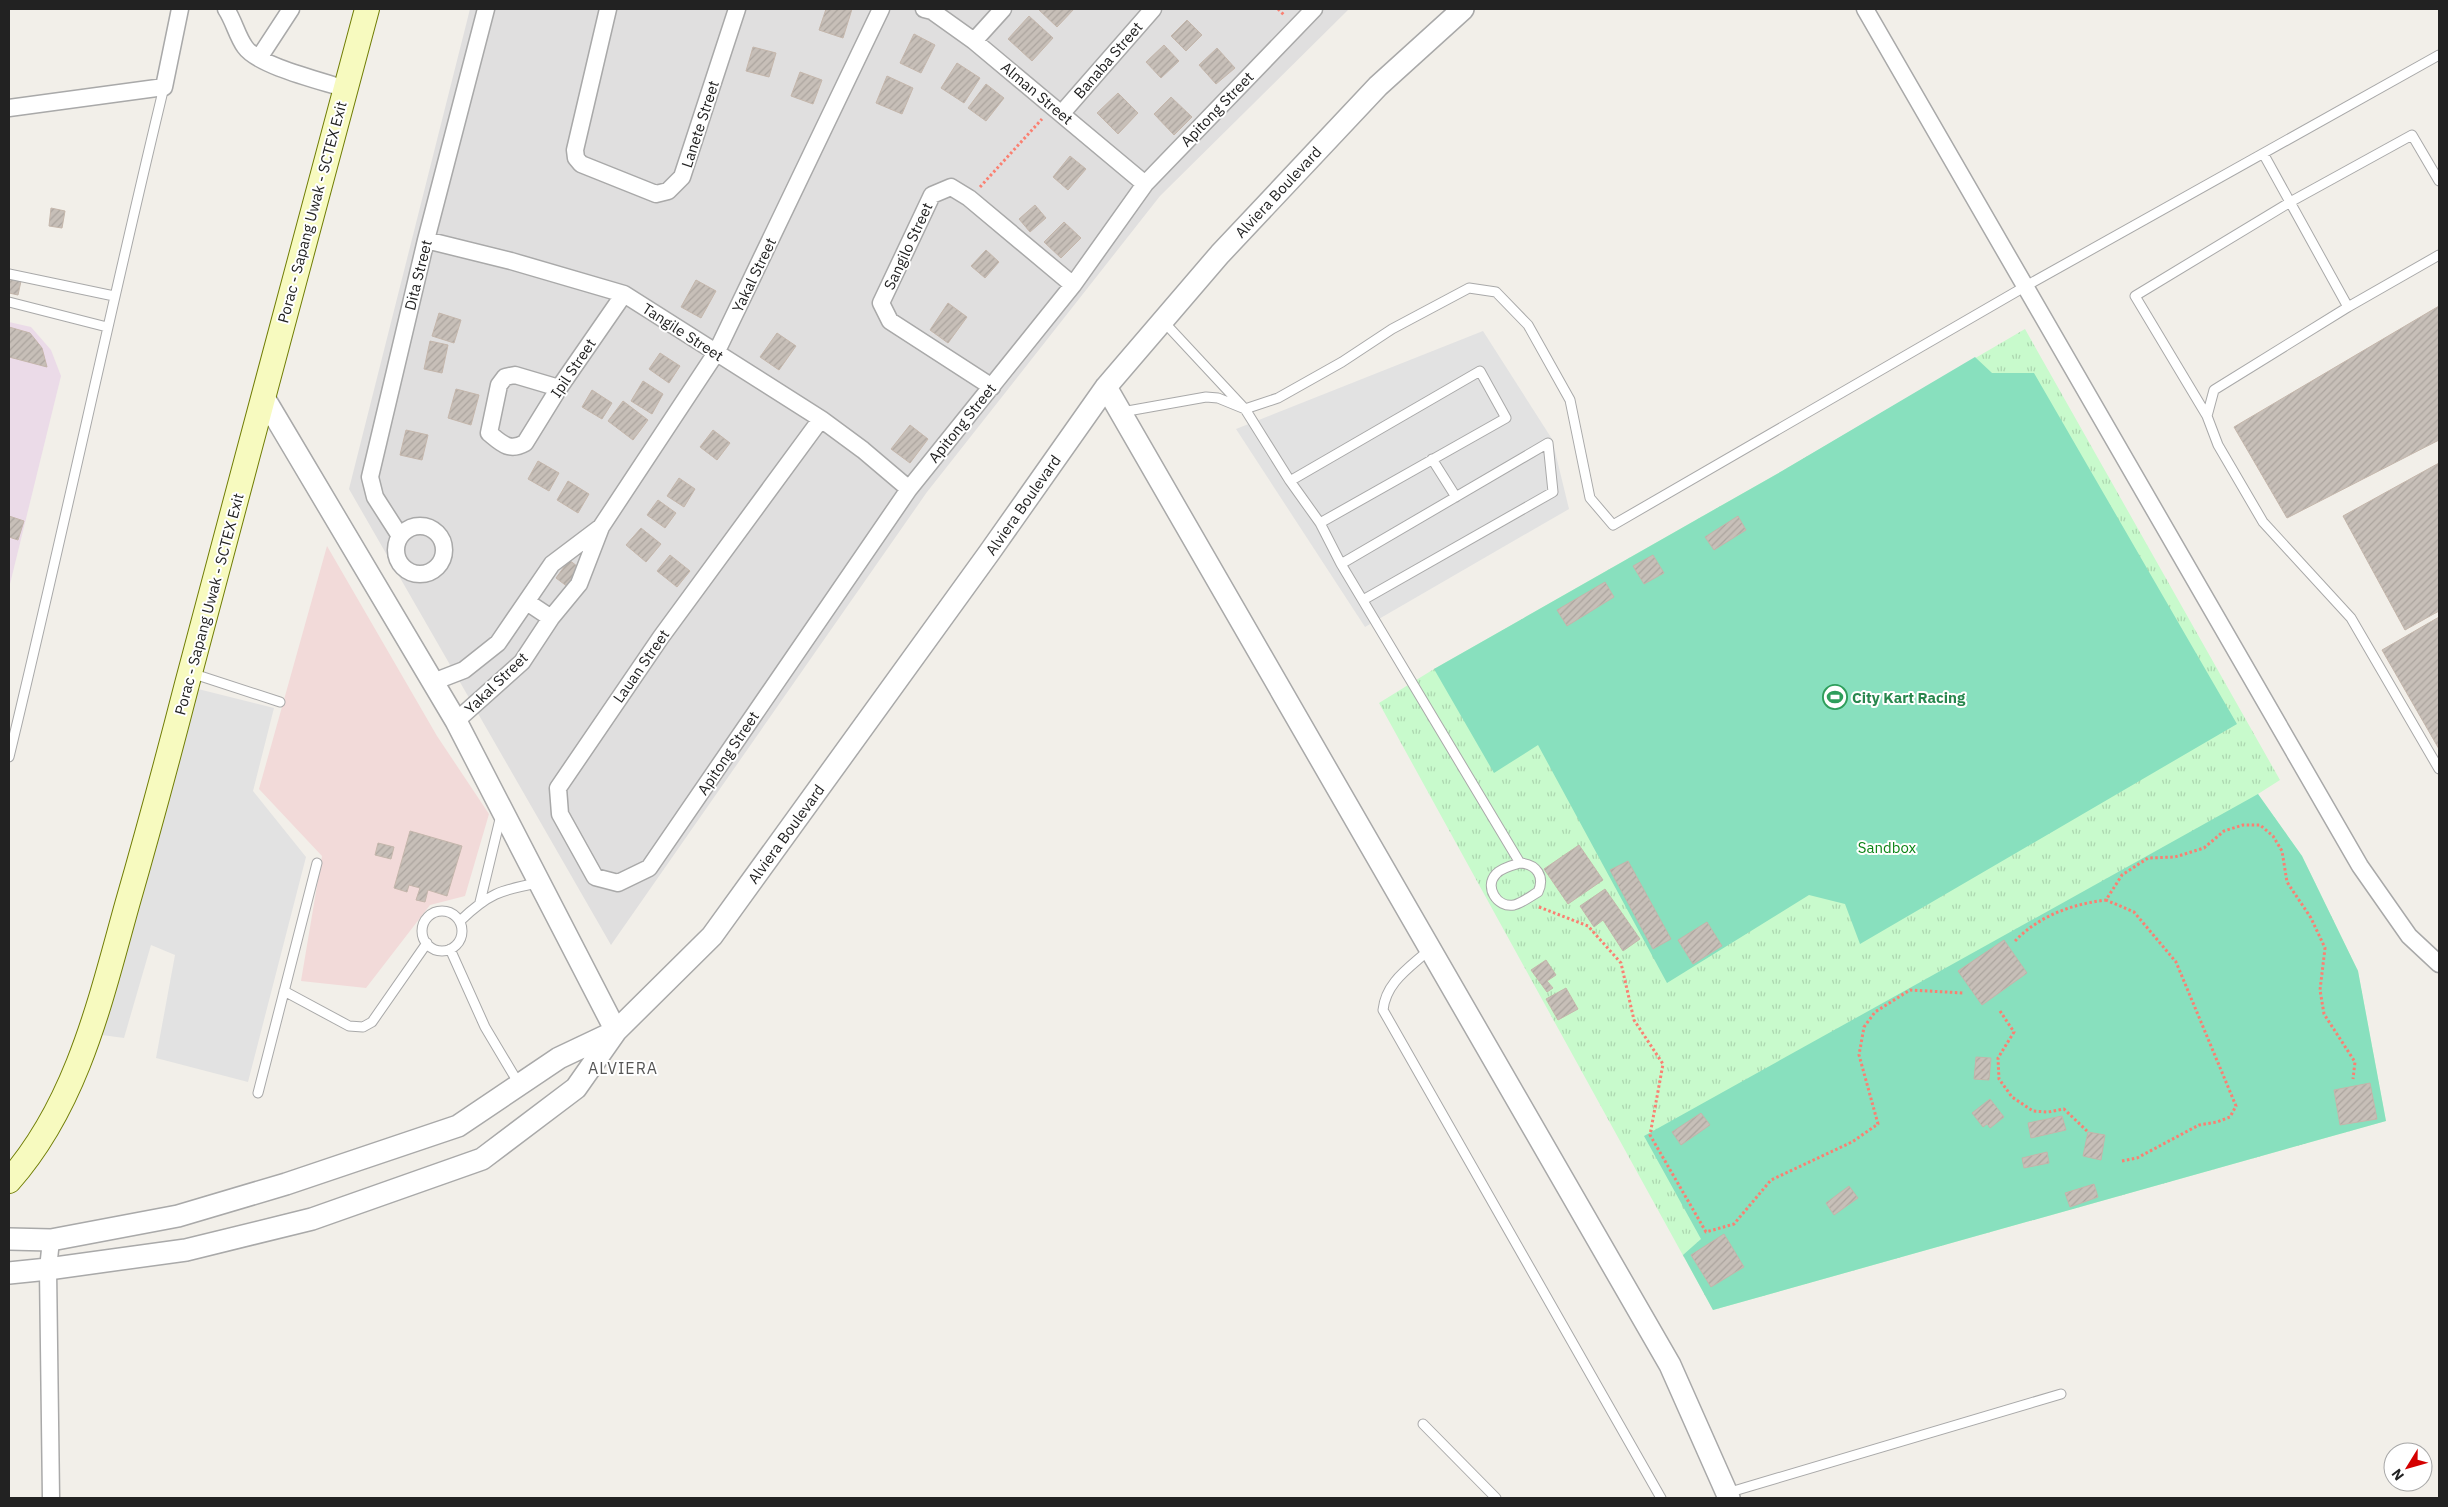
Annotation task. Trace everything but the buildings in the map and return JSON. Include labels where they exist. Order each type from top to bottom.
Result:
[{"type":"main road","name":"Porac - Sapang Uwak - SCTEX Exit","points":[[9,1181],[25,1163],[51,1124],[74,1075],[96,1014],[190,673],[367,9]]},
{"type":"street","points":[[9,108],[164,87],[180,9]]},
{"type":"street","points":[[226,9],[235,23],[245,48],[259,58],[278,67],[346,88]]},
{"type":"street","points":[[259,58],[291,9]]},
{"type":"street","name":"Dita Street","points":[[400,536],[376,497],[370,477],[426,240],[486,9]]},
{"type":"street","name":"Lanete Street","points":[[608,9],[575,150],[576,158],[581,164],[656,194],[668,191],[682,177],[737,9]]},
{"type":"street","name":"Yakal Street","points":[[456,721],[522,662],[551,618],[579,584],[601,527],[716,353],[881,9]]},
{"type":"street","name":"Alman Street","points":[[924,9],[974,41],[1145,184]]},
{"type":"street","points":[[974,41],[1004,9]]},
{"type":"street","name":"Banaba Street","points":[[1062,113],[1153,9]]},
{"type":"street","name":"Apitong Street","points":[[649,868],[909,489],[1074,285],[1145,184],[1314,9]]},
{"type":"street","name":"Alviera Boulevard","points":[[616,1031],[712,936],[990,553],[1106,387],[1220,254],[1378,86],[1463,9]]},
{"type":"street","points":[[1865,9],[2360,866],[2409,936],[2439,964]]},
{"type":"street","name":"Sangilo Street","points":[[992,387],[890,321],[882,303],[932,195],[951,187],[969,198],[1074,285]]},
{"type":"street","name":"Tangile Street","points":[[426,240],[511,261],[624,294],[821,420],[863,450],[909,489]]},
{"type":"street","name":"Ipil Street","points":[[558,388],[515,374],[505,377],[499,385],[489,423],[489,433],[504,446],[516,447],[524,443],[558,388],[624,294]]},
{"type":"street","points":[[1106,387],[1670,1365],[1728,1496]]},
{"type":"street","points":[[263,396],[456,721],[503,808],[616,1031]]},
{"type":"street","name":"Lauan Street","points":[[649,868],[618,883],[595,876],[560,814],[558,788],[661,637],[821,420]]},
{"type":"street","name":"Yakal Street","points":[[433,682],[464,670],[498,643],[552,564],[601,527]]},
{"type":"street","points":[[527,602],[551,618]]},
{"type":"street","points":[[9,1239],[51,1240],[178,1216],[286,1184],[458,1126],[559,1058],[616,1031]]},
{"type":"street","points":[[9,1273],[186,1250],[312,1219],[482,1159],[576,1088],[616,1031]]},
{"type":"street","points":[[51,1240],[48,1269],[51,1498]]},
{"type":"lane","points":[[1122,412],[1206,397],[1218,398],[1245,408],[1278,398],[1342,362],[1392,329],[1469,288],[1496,292],[1528,325],[1570,400],[1590,498],[1613,525],[2026,286],[2264,155],[2439,55]]},
{"type":"lane","points":[[9,757],[59,550],[114,296],[164,87]]},
{"type":"lane","points":[[2439,181],[2412,135],[2292,202],[2135,296],[2207,416],[2218,445],[2263,522],[2351,618],[2439,769]]},
{"type":"lane","points":[[2264,155],[2292,202],[2321,260],[2348,307]]},
{"type":"lane","points":[[2207,416],[2214,390],[2348,307],[2439,255]]},
{"type":"lane","points":[[9,274],[114,296]]},
{"type":"lane","points":[[9,302],[107,327]]},
{"type":"lane","points":[[1163,321],[1245,408],[1290,481],[1320,524],[1363,600],[1520,863]]},
{"type":"lane","points":[[1290,481],[1480,371],[1506,418],[1320,524]]},
{"type":"lane","points":[[1342,564],[1548,443],[1553,492],[1363,600]]},
{"type":"lane","points":[[1432,459],[1456,497]]},
{"type":"lane","points":[[190,673],[280,702]]},
{"type":"lane","points":[[480,902],[503,808]]},
{"type":"lane","points":[[258,1093],[317,863]]},
{"type":"lane","points":[[1520,863],[1537,869],[1541,880],[1538,892],[1522,901],[1506,905],[1496,899],[1491,888],[1491,882],[1497,872],[1520,863]]},
{"type":"lane","points":[[460,921],[480,902],[504,889],[541,883]]},
{"type":"lane","points":[[447,911],[455,915],[460,921],[461,937],[457,944],[450,949],[442,950],[427,943],[423,936],[423,928],[431,914],[447,911]]},
{"type":"lane","points":[[284,991],[349,1026],[363,1027],[372,1022],[427,943]]},
{"type":"lane","points":[[1431,948],[1392,984],[1384,995],[1383,1010],[1661,1498]]},
{"type":"lane","points":[[450,949],[485,1027],[519,1085]]},
{"type":"lane","points":[[1728,1496],[2061,1394]]},
{"type":"lane","points":[[1423,1424],[1496,1498]]},
{"type":"path","points":[[969,198],[1042,118],[1062,113]]},
{"type":"path","points":[[2106,900],[2122,875],[2148,858],[2175,857],[2204,848],[2224,831],[2243,825],[2260,825],[2273,836],[2282,851],[2287,882],[2311,918],[2324,948],[2320,990],[2324,1014],[2355,1062],[2354,1078]]},
{"type":"path","points":[[2015,941],[2030,926],[2055,913],[2083,903],[2106,900],[2134,912],[2176,962],[2236,1106],[2230,1117],[2217,1122],[2199,1125],[2137,1158],[2122,1161]]},
{"type":"path","points":[[1522,901],[1588,926],[1621,963],[1634,1020],[1663,1064],[1650,1135],[1706,1232],[1734,1224],[1771,1180],[1852,1142],[1878,1124],[1859,1056],[1864,1027],[1876,1012],[1910,990],[1964,993]]},
{"type":"path","points":[[2000,1011],[2014,1032],[1998,1058],[1999,1079],[2012,1097],[2033,1111],[2048,1112],[2064,1108],[2087,1131]]},
{"type":"shaded area","points":[[470,9],[1349,9],[1160,196],[927,492],[611,945],[349,489]]},
{"type":"shaded area","points":[[9,322],[31,327],[51,350],[61,376],[9,588]]},
{"type":"shaded area","points":[[1483,331],[1552,439],[1569,509],[1365,627],[1236,429]]},
{"type":"shaded area","points":[[327,546],[437,736],[489,814],[465,896],[430,905],[366,988],[301,981],[322,856],[259,789]]},
{"type":"shaded area","points":[[198,689],[274,708],[253,791],[306,857],[248,1082],[156,1058],[175,955],[151,945],[124,1038],[102,1035],[137,892]]},
{"type":"green space","name":"Sandbox","points":[[2025,329],[2280,780],[2258,794],[2302,856],[2358,971],[2386,1121],[1713,1310],[1379,703],[1434,669],[1782,471]]},
{"type":"green space","name":"City Kart Racing","points":[[1975,357],[1992,373],[2034,373],[2237,724],[1860,944],[1845,904],[1809,895],[1667,983],[1538,745],[1494,773],[1434,669],[1782,471]]},
{"type":"green space","points":[[2258,794],[2302,856],[2358,971],[2386,1121],[1713,1310],[1683,1255],[1701,1239],[1644,1136]]},
{"type":"place","name":"City Kart Racing","points":[[1835,697]]},
{"type":"district","name":"ALVIERA","points":[[623,1068]]}]
